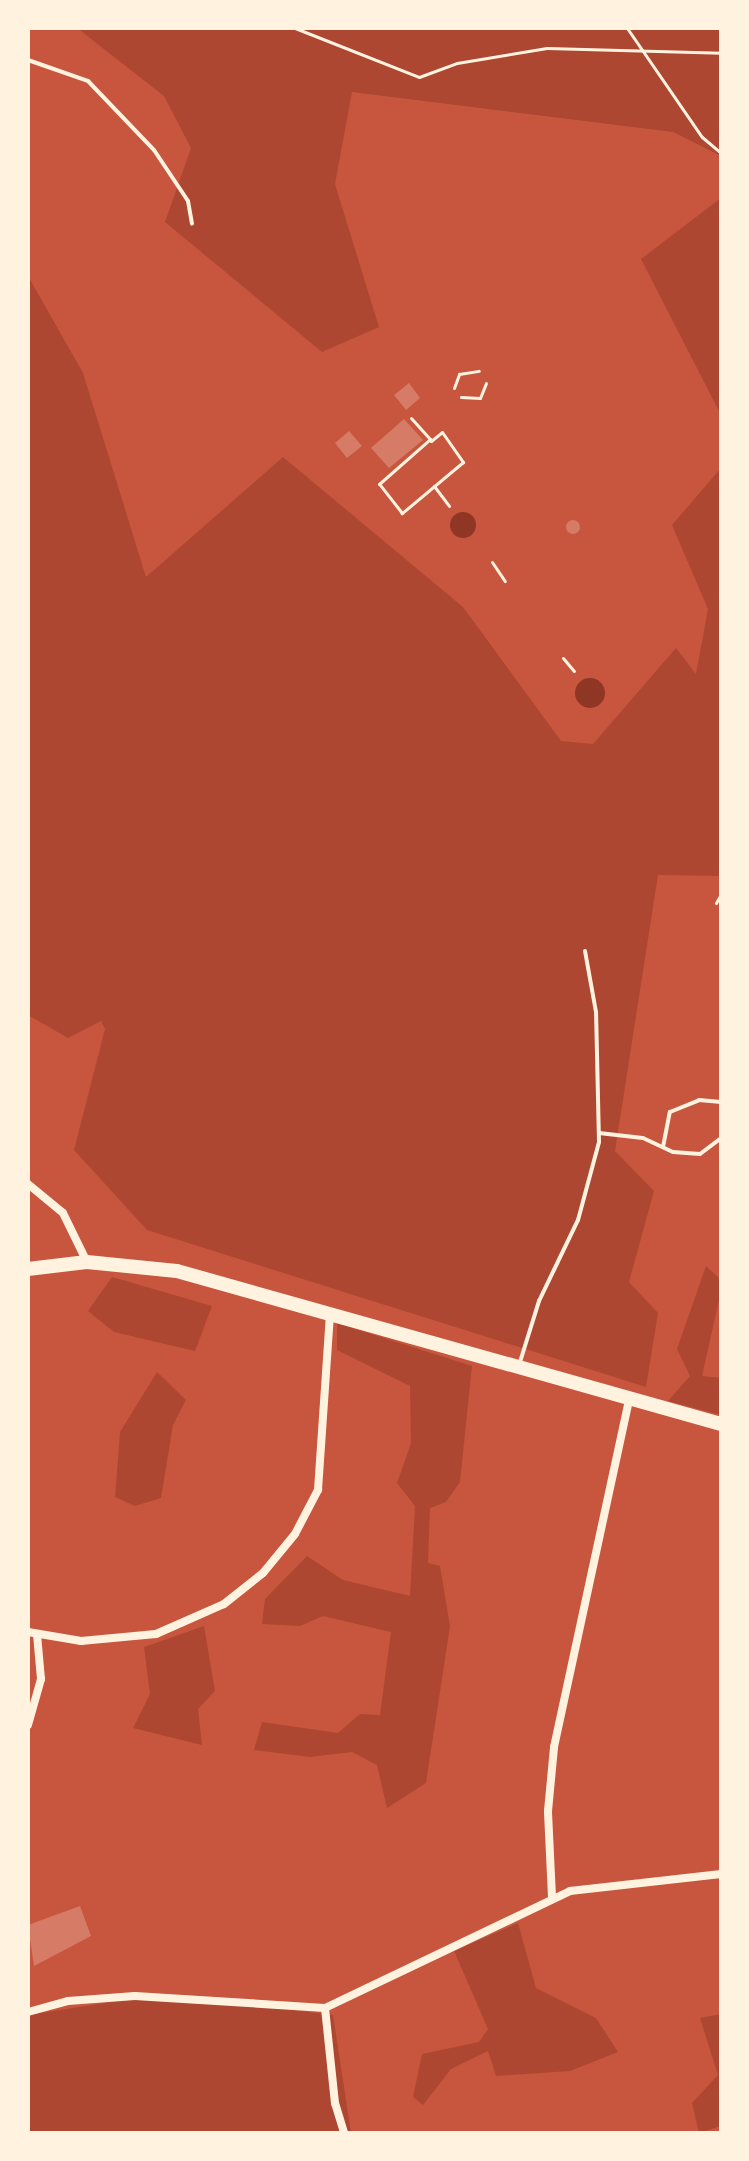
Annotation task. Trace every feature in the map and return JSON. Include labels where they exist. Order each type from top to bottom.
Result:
[{"type":"main road","points":[[28,1269],[87,1262],[177,1271],[721,1424]]},
{"type":"street","points":[[28,1184],[63,1213],[87,1262]]},
{"type":"street","points":[[28,1725],[41,1679],[33,1633],[106,1641],[168,1630],[224,1604],[272,1564],[318,1490],[330,1314]]},
{"type":"street","points":[[552,1897],[548,1811],[554,1747],[629,1399]]},
{"type":"street","points":[[28,2012],[68,2001],[135,1996],[325,2008],[552,1897],[721,1874]]},
{"type":"street","points":[[325,2008],[335,2103],[344,2133]]},
{"type":"lane","points":[[28,60],[88,81],[154,150],[188,201],[192,224]]},
{"type":"lane","points":[[518,1368],[539,1301],[578,1220],[599,1133],[596,1012],[585,951]]},
{"type":"lane","points":[[663,1147],[670,1112],[699,1100],[721,1102]]},
{"type":"lane","points":[[599,1133],[643,1138],[663,1147],[700,1154],[721,1138]]},
{"type":"path","points":[[295,28],[419,77],[457,63],[547,48],[721,53]]},
{"type":"path","points":[[627,28],[702,137],[721,153]]},
{"type":"path","points":[[454,388],[459,374],[479,371]]},
{"type":"path","points":[[461,397],[480,398],[486,383]]},
{"type":"path","points":[[411,418],[430,439]]},
{"type":"path","points":[[442,432],[463,462],[434,486],[402,513],[379,484],[442,432]]},
{"type":"path","points":[[434,486],[449,506]]},
{"type":"path","points":[[492,562],[505,581]]},
{"type":"path","points":[[563,658],[574,671]]},
{"type":"path","points":[[716,903],[721,894]]},
{"type":"shaded area","points":[[77,28],[721,28],[721,156],[673,132],[352,92],[335,184],[379,327],[322,352],[165,222],[191,148],[164,96]]},
{"type":"shaded area","points":[[721,198],[721,415],[641,259]]},
{"type":"shaded area","points":[[28,276],[83,373],[146,577],[283,457],[463,607],[561,741],[593,744],[676,648],[696,674],[708,609],[672,525],[721,468],[721,876],[658,875],[615,1151],[654,1191],[629,1282],[658,1313],[646,1387],[147,1230],[74,1150],[105,1029],[101,1021],[68,1038],[28,1015]]},
{"type":"shaded area","points":[[463,512],[472,516],[476,525],[472,534],[463,538],[454,534],[450,525],[454,516]]},
{"type":"shaded area","points":[[590,678],[596,679],[604,687],[604,699],[596,707],[590,708],[584,707],[576,699],[575,693],[576,687],[584,679]]},
{"type":"shaded area","points":[[706,1266],[721,1280],[721,1291],[702,1376],[721,1378],[721,1415],[668,1401],[690,1376],[677,1349]]},
{"type":"shaded area","points":[[112,1277],[212,1306],[195,1351],[114,1332],[88,1311]]},
{"type":"shaded area","points":[[337,1323],[472,1366],[460,1482],[446,1502],[430,1508],[428,1563],[440,1566],[450,1626],[426,1783],[387,1808],[377,1765],[352,1752],[310,1757],[254,1750],[262,1722],[338,1733],[360,1714],[380,1715],[391,1632],[323,1616],[300,1626],[262,1624],[265,1599],[307,1556],[343,1580],[410,1596],[415,1506],[397,1483],[411,1443],[410,1386],[337,1350]]},
{"type":"shaded area","points":[[157,1372],[186,1400],[173,1425],[161,1498],[135,1506],[115,1497],[120,1432]]},
{"type":"shaded area","points":[[204,1626],[215,1691],[198,1709],[202,1745],[133,1728],[150,1694],[144,1647]]},
{"type":"shaded area","points":[[518,1923],[536,1988],[596,2018],[618,2052],[570,2071],[496,2076],[488,2051],[451,2069],[423,2105],[413,2097],[422,2054],[479,2042],[488,2029],[454,1951]]},
{"type":"shaded area","points":[[163,1994],[333,2015],[351,2133],[28,2133],[28,2015]]},
{"type":"shaded area","points":[[721,2014],[721,2126],[699,2133],[692,2103],[718,2075],[700,2018]]},
{"type":"building","points":[[409,383],[420,398],[406,410],[394,395]]},
{"type":"building","points":[[404,419],[423,440],[389,468],[371,448]]},
{"type":"building","points":[[349,431],[362,446],[347,458],[335,443]]},
{"type":"building","points":[[573,520],[580,527],[573,534],[566,527]]},
{"type":"building","points":[[80,1906],[91,1936],[34,1966],[28,1925]]}]
